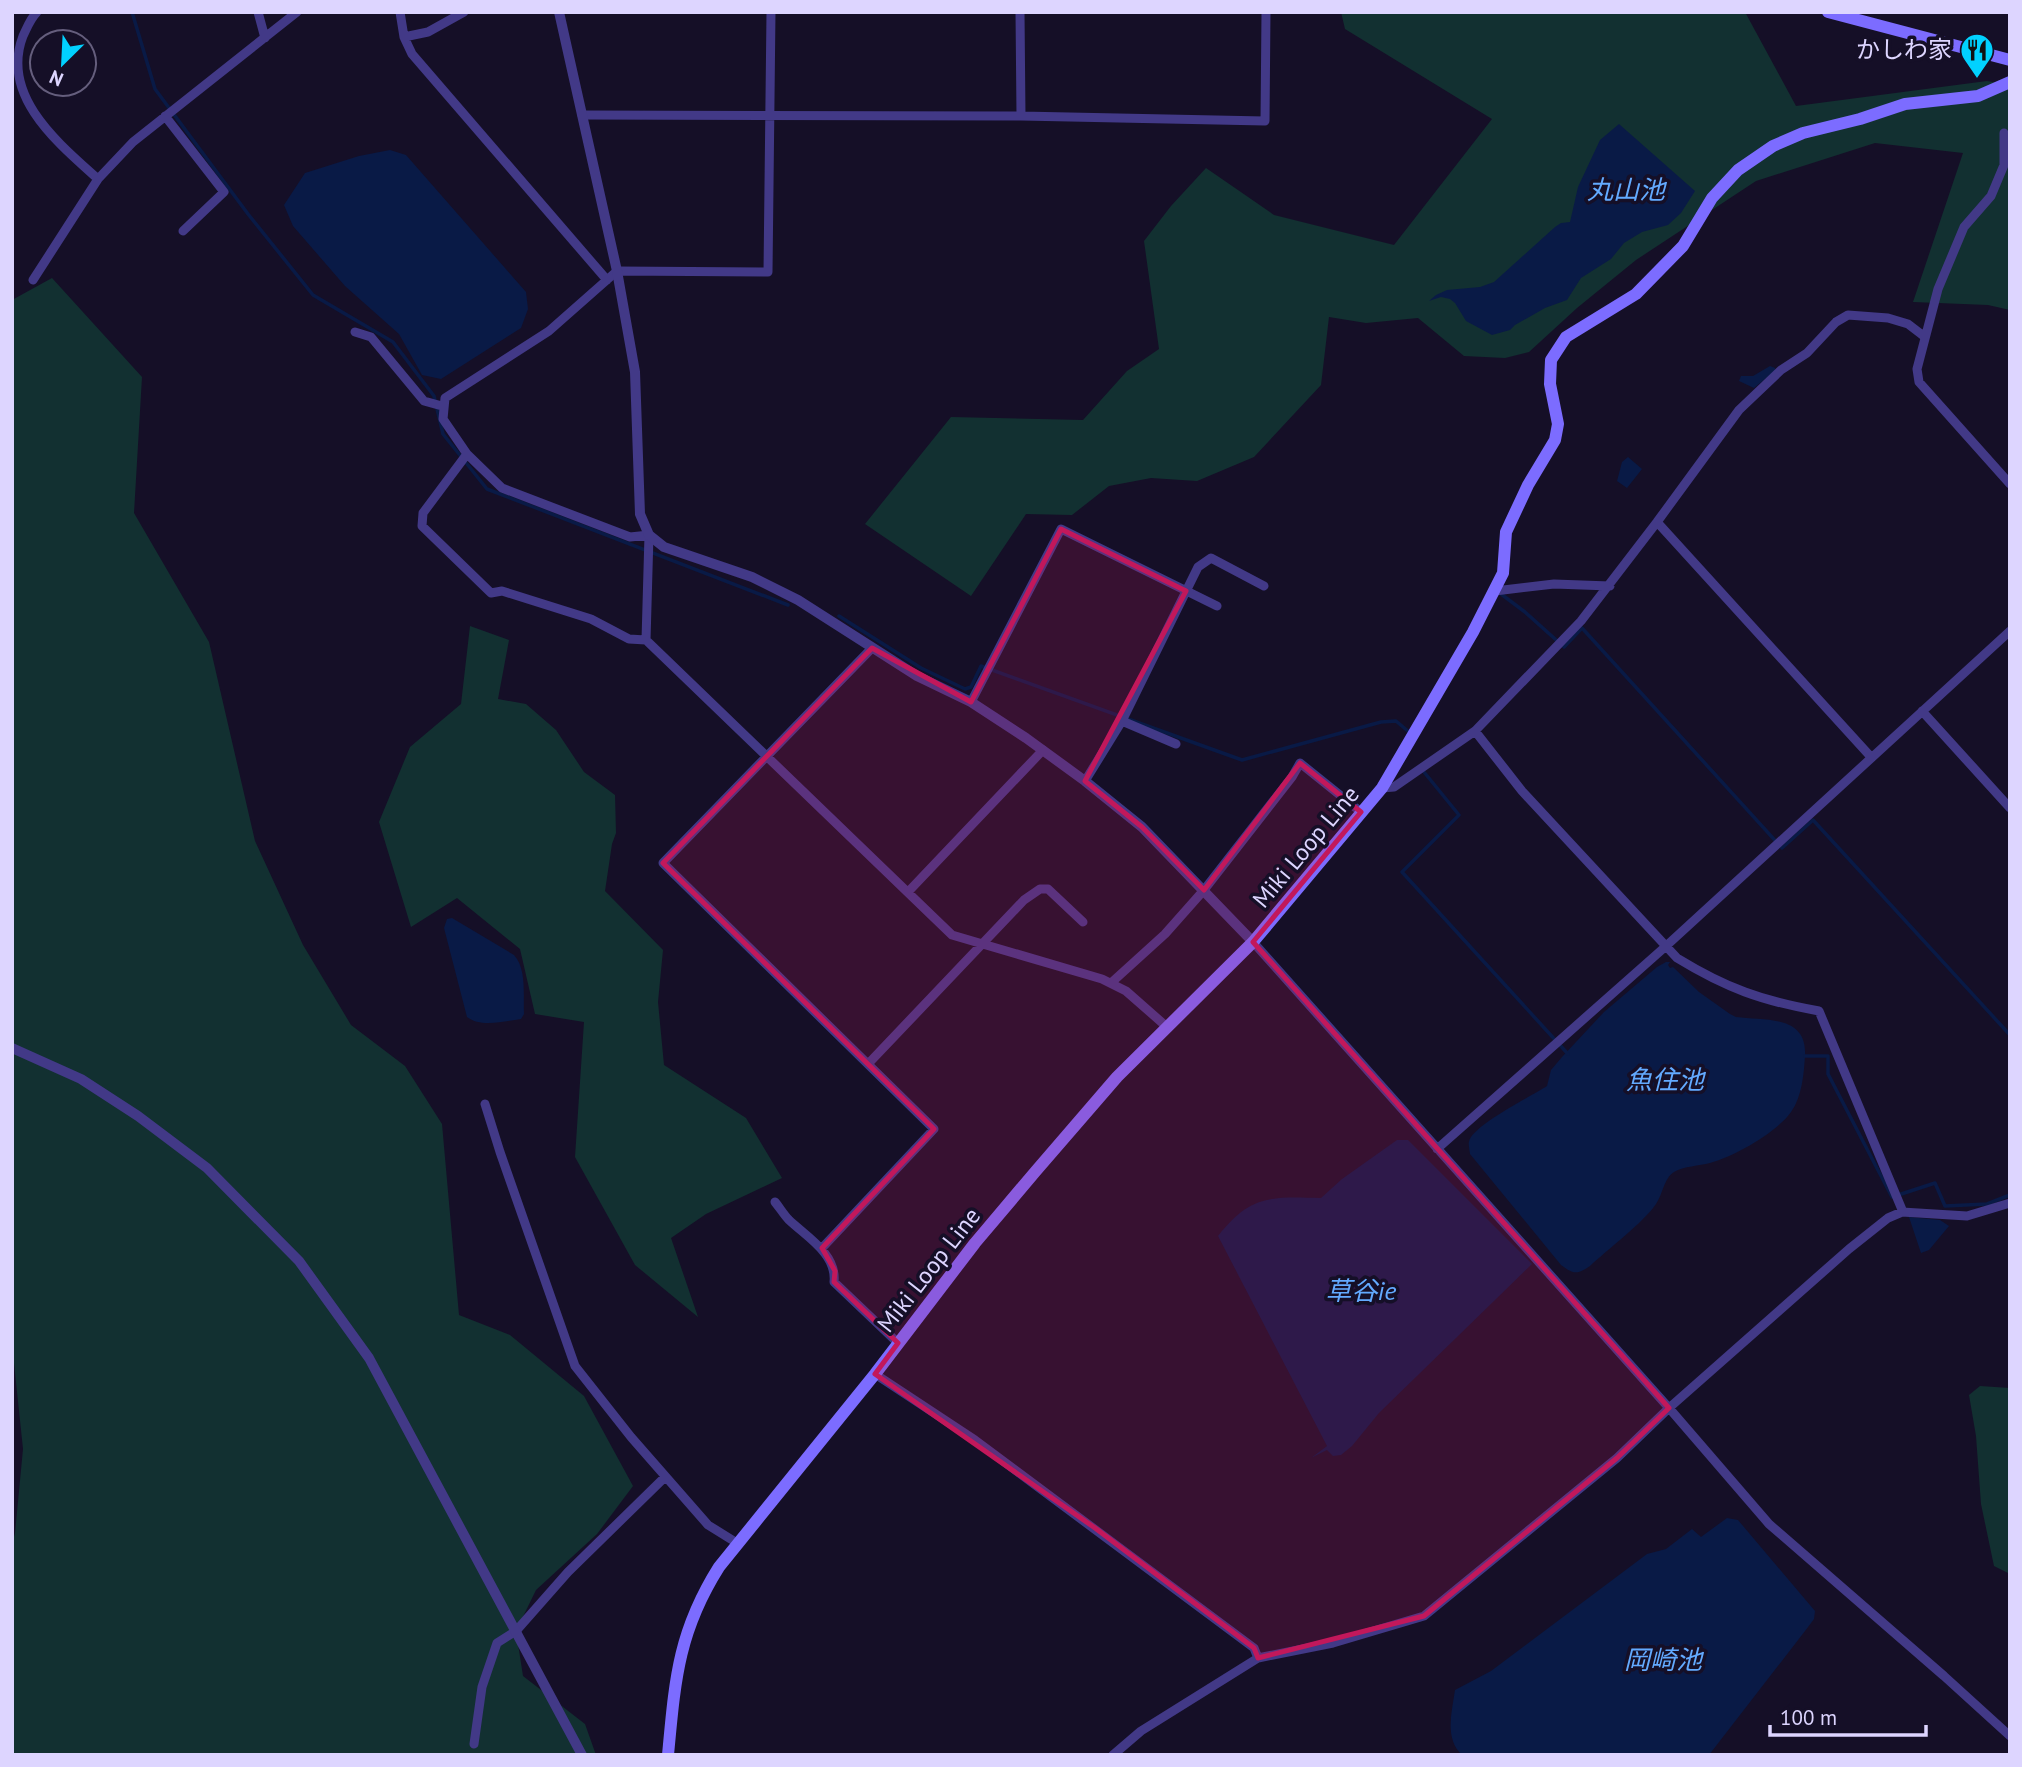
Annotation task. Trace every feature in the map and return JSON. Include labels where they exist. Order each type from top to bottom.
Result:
[{"type":"main road","points":[[1828,12],[2010,60]]},
{"type":"main road","name":"Miki Loop Line","points":[[668,1755],[677,1670],[691,1619],[713,1576],[737,1543],[875,1374],[975,1243],[1035,1172],[1117,1077],[1254,942],[1382,788],[1473,632],[1503,573],[1506,532],[1528,485],[1555,440],[1558,424],[1550,384],[1551,360],[1566,337],[1636,293],[1683,246],[1713,198],[1738,170],[1773,146],[1803,133],[1860,119],[1905,104],[1978,96],[2010,82]]},
{"type":"street","points":[[37,12],[16,52],[19,91],[42,128],[98,179]]},
{"type":"street","points":[[258,12],[265,38]]},
{"type":"street","points":[[33,280],[98,179],[133,142],[297,12]]},
{"type":"street","points":[[400,12],[404,37],[412,54],[607,280]]},
{"type":"street","points":[[404,37],[428,32],[464,12]]},
{"type":"street","points":[[559,12],[617,271],[635,372],[640,514],[649,535],[646,640]]},
{"type":"street","points":[[771,12],[768,272],[617,271],[549,331],[445,398],[442,406],[443,419],[467,454],[502,488],[630,537],[649,535],[664,547],[752,577],[798,600],[917,676],[971,702],[1085,780],[1142,827],[1254,942],[1769,1524],[2010,1737]]},
{"type":"street","points":[[1020,12],[1021,116]]},
{"type":"street","points":[[582,114],[1021,116],[1265,121],[1266,12]]},
{"type":"street","points":[[165,116],[224,191],[183,232]]},
{"type":"street","points":[[2004,133],[2004,165],[1991,196],[1964,227],[1938,289],[1917,369],[1919,382],[2010,484]]},
{"type":"street","points":[[1382,788],[1394,787],[1475,732],[1581,621],[1610,586],[1739,410],[1782,370],[1807,353],[1836,322],[1848,315],[1888,318],[1908,324],[1925,337]]},
{"type":"street","points":[[355,332],[371,338],[424,401],[442,406]]},
{"type":"street","points":[[467,454],[423,513],[422,526],[491,593],[502,591],[591,619],[629,639],[646,640],[952,935],[1089,974],[1111,983],[1126,991],[1167,1027]]},
{"type":"street","points":[[1657,522],[1871,757]]},
{"type":"street","points":[[971,702],[1061,529],[1217,606]]},
{"type":"street","points":[[1085,780],[1122,722],[1198,567],[1211,558],[1264,586]]},
{"type":"street","points":[[1495,591],[1554,584],[1610,586]]},
{"type":"street","points":[[1437,1149],[1665,947],[2010,631]]},
{"type":"street","points":[[822,1248],[934,1129],[663,863],[872,648]]},
{"type":"street","points":[[1922,711],[2010,807]]},
{"type":"street","points":[[1122,722],[1176,744]]},
{"type":"street","points":[[1475,732],[1522,791],[1677,958],[1753,997],[1819,1011],[1903,1212]]},
{"type":"street","points":[[908,892],[1043,750]]},
{"type":"street","points":[[1111,983],[1165,934],[1204,890],[1300,763],[1361,812]]},
{"type":"street","points":[[868,1064],[1024,900],[1040,889],[1048,889],[1083,922]]},
{"type":"street","points":[[12,1048],[81,1079],[138,1116],[207,1168],[299,1261],[369,1358],[582,1755]]},
{"type":"street","points":[[485,1104],[575,1366],[593,1392],[708,1525],[737,1543]]},
{"type":"street","points":[[775,1202],[787,1218],[822,1248],[835,1271],[834,1282],[898,1343]]},
{"type":"street","points":[[1113,1755],[1141,1731],[1258,1658],[1333,1643],[1424,1616],[1617,1458],[1669,1408],[1849,1249],[1888,1218],[1903,1212],[1967,1216],[2010,1203]]},
{"type":"street","points":[[875,1374],[975,1440],[1073,1512],[1254,1648],[1258,1658]]},
{"type":"street","points":[[474,1744],[482,1687],[498,1643],[516,1630],[568,1572],[665,1477]]},
{"type":"highlighted area","points":[[1061,529],[1186,591],[1085,781],[1142,827],[1204,890],[1300,763],[1361,812],[1253,942],[1669,1408],[1617,1458],[1424,1616],[1258,1658],[1254,1648],[1095,1528],[875,1374],[898,1343],[834,1282],[835,1271],[822,1248],[934,1129],[663,863],[872,648],[971,702]]},
{"type":"green space","points":[[1341,12],[1745,12],[1796,106],[1987,81],[2010,85],[2010,310],[1988,305],[1913,302],[1963,153],[1875,143],[1756,181],[1636,260],[1529,352],[1505,358],[1464,356],[1418,318],[1366,323],[1329,317],[1321,385],[1254,457],[1197,481],[1151,478],[1109,486],[1072,515],[1026,514],[971,596],[865,524],[951,417],[1083,420],[1127,371],[1159,349],[1144,241],[1206,168],[1274,215],[1394,245],[1492,119],[1345,29]]},
{"type":"green space","points":[[52,278],[142,377],[134,513],[209,642],[255,841],[303,945],[351,1025],[405,1066],[442,1124],[459,1315],[510,1335],[584,1396],[633,1486],[597,1534],[536,1590],[516,1631],[523,1676],[585,1724],[596,1755],[12,1755],[12,1544],[23,1449],[12,1344],[12,300]]},
{"type":"green space","points":[[470,626],[509,640],[498,699],[526,704],[556,730],[584,772],[615,795],[616,833],[605,891],[663,950],[658,1002],[664,1065],[746,1118],[782,1178],[706,1214],[671,1238],[698,1317],[635,1265],[575,1157],[584,1022],[535,1014],[520,949],[457,898],[411,927],[379,822],[410,747],[461,704]]},
{"type":"green space","points":[[1980,1386],[2010,1388],[2010,1574],[1994,1566],[1981,1504],[1976,1436],[1969,1395]]},
{"type":"water","name":"丸山池","points":[[1619,124],[1695,191],[1681,213],[1668,225],[1642,232],[1624,243],[1611,259],[1581,278],[1567,300],[1545,308],[1510,330],[1492,335],[1466,321],[1450,299],[1441,297],[1429,301],[1447,290],[1480,287],[1494,282],[1555,227],[1570,222],[1578,187],[1600,140]]},
{"type":"water","points":[[390,150],[406,155],[526,292],[528,309],[521,328],[441,379],[422,375],[399,334],[345,286],[293,226],[284,205],[305,173],[359,156]]},
{"type":"water","points":[[1770,366],[1775,368],[1775,371],[1754,388],[1739,381],[1741,376],[1753,376]]},
{"type":"water","points":[[1628,457],[1642,469],[1627,488],[1617,481],[1622,462]]},
{"type":"water","points":[[452,918],[514,955],[521,968],[524,983],[524,1014],[521,1019],[486,1023],[467,1017],[444,928],[447,919]]},
{"type":"water","name":"魚住池","points":[[1666,962],[1670,962],[1670,968],[1673,967],[1699,992],[1730,1014],[1781,1022],[1799,1032],[1804,1042],[1805,1055],[1800,1092],[1795,1106],[1784,1120],[1754,1143],[1720,1160],[1674,1172],[1668,1178],[1656,1204],[1643,1219],[1590,1266],[1582,1271],[1572,1272],[1561,1265],[1470,1154],[1469,1143],[1472,1135],[1480,1128],[1547,1086],[1551,1070],[1604,1012]]},
{"type":"water","name":"草谷ie","points":[[1397,1140],[1408,1140],[1532,1264],[1379,1413],[1352,1446],[1341,1455],[1333,1456],[1327,1450],[1311,1458],[1327,1446],[1218,1236],[1230,1222],[1252,1205],[1275,1199],[1321,1198],[1342,1179]]},
{"type":"water","points":[[1909,1217],[1940,1220],[1949,1226],[1929,1250],[1921,1253]]},
{"type":"water","name":"岡崎池","points":[[1727,1518],[1738,1520],[1815,1611],[1814,1619],[1709,1755],[1462,1755],[1456,1748],[1451,1733],[1455,1690],[1491,1671],[1647,1554],[1666,1549],[1692,1529],[1701,1537]]},
{"type":"waterway","points":[[132,12],[155,89],[248,214],[313,295],[393,342],[434,396],[443,434],[487,489],[788,605]]},
{"type":"waterway","points":[[1501,594],[1564,647],[1582,628],[1782,848],[1813,820],[2010,1035]]},
{"type":"waterway","points":[[839,616],[921,668],[965,689],[971,687],[981,666],[1242,760],[1381,722],[1396,721],[1409,732]]},
{"type":"waterway","points":[[1424,772],[1459,815],[1402,872],[1568,1054]]},
{"type":"waterway","points":[[1805,1056],[1828,1056],[1828,1074],[1892,1197],[1935,1183],[1945,1206],[1987,1204],[2010,1195]]},
{"type":"place","name":"かしわ家","points":[[1977,80]]}]
